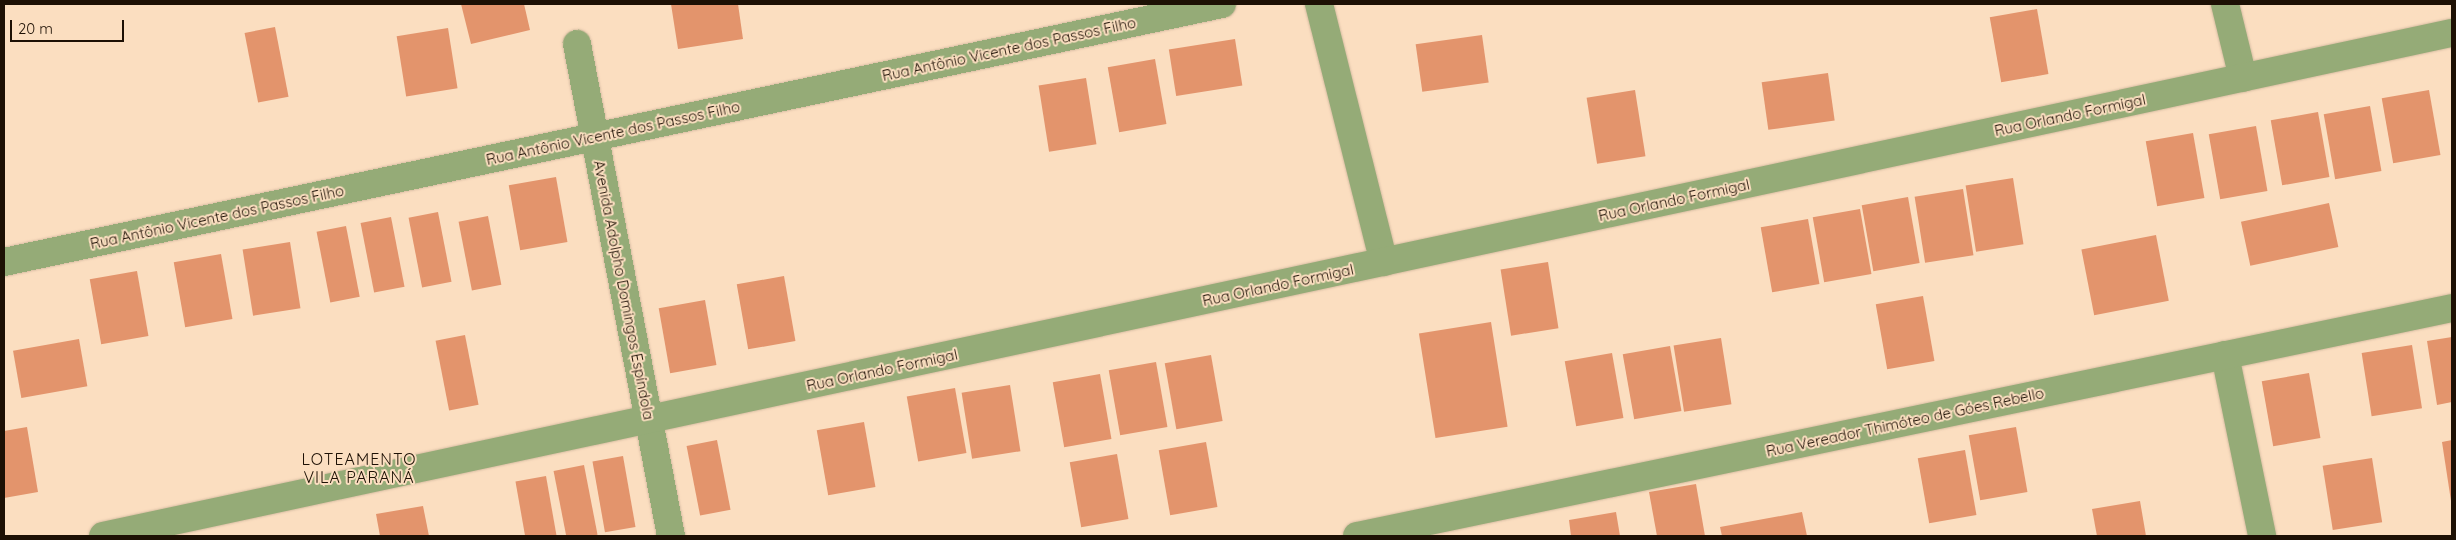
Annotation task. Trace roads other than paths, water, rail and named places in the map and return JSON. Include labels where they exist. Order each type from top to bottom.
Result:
[{"type":"street","name":"Rua Antônio Vicente dos Passos Filho","points":[[4,262],[1222,4]]},
{"type":"street","points":[[1318,4],[1384,262]]},
{"type":"street","points":[[2225,4],[2243,78]]},
{"type":"street","name":"Rua Orlando Formigal","points":[[103,536],[2452,33]]},
{"type":"street","name":"Avenida Adolpho Domingos Espíndola","points":[[577,44],[671,536]]},
{"type":"street","name":"Rua Vereador Thimóteo de Góes Rebello","points":[[1357,536],[2452,308]]},
{"type":"street","points":[[2225,355],[2262,536]]},
{"type":"district","name":"LOTEAMENTO VILA PARANÁ","points":[[359,468]]}]
